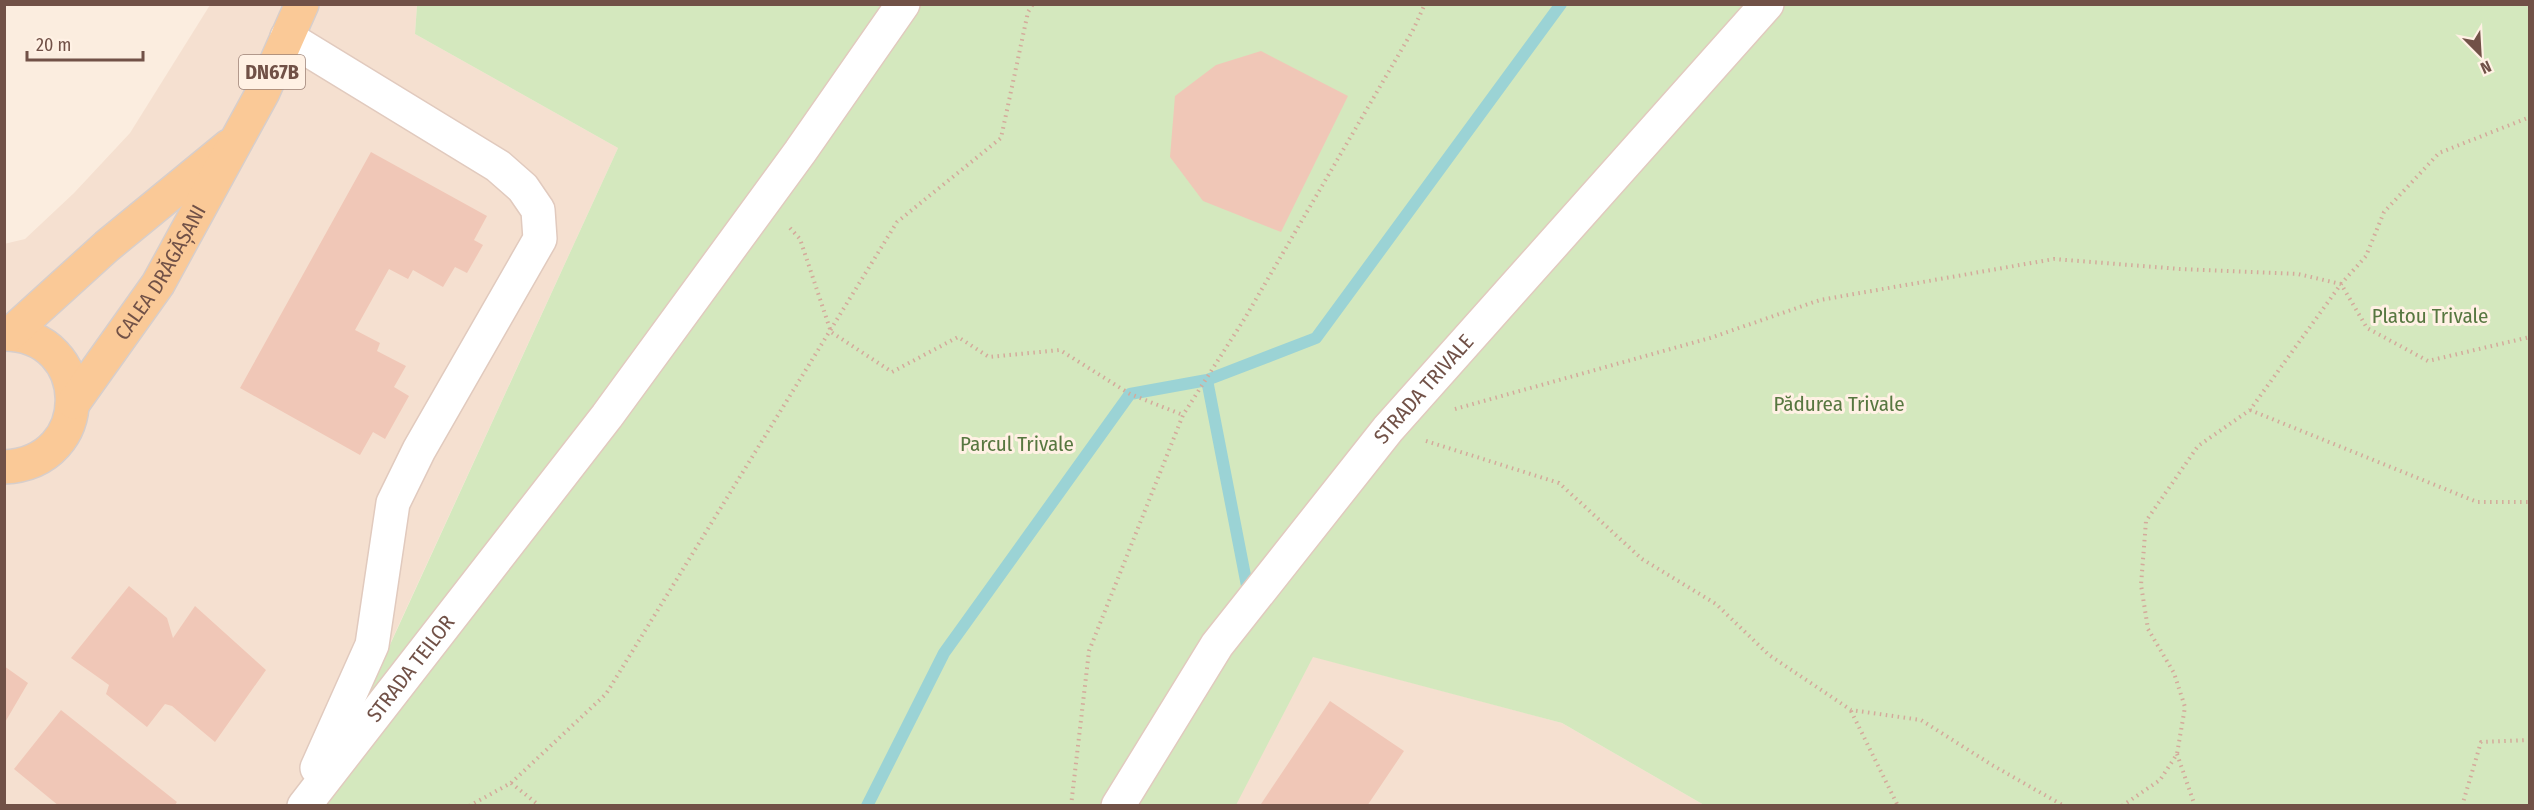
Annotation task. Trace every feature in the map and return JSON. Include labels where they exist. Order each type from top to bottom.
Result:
[{"type":"main road","name":"CALEA DRĂGĂȘANI","points":[[74,402],[158,284],[263,92],[302,4]]},
{"type":"main road","name":"CALEA DRĂGĂȘANI","points":[[7,334],[151,208],[239,137]]},
{"type":"main road","points":[[7,334],[30,338],[48,348],[62,363],[71,382],[74,402],[69,424],[58,443],[35,462],[10,471]]},
{"type":"street","name":"STRADA TEILOR","points":[[302,806],[607,416],[765,200],[903,4]]},
{"type":"street","name":"STRADA TRIVALE","points":[[1118,806],[1217,645],[1388,429],[1767,4]]},
{"type":"street","points":[[287,38],[498,166],[523,188],[538,210],[540,238],[419,450],[393,503],[372,645],[302,806]]},
{"type":"path","points":[[469,806],[511,783],[606,694],[897,222],[1001,138],[1028,12],[1033,4]]},
{"type":"path","points":[[1071,806],[1089,651],[1184,415],[1245,318],[1413,30],[1425,4]]},
{"type":"path","points":[[2122,806],[2160,780],[2176,754],[2185,707],[2174,673],[2148,629],[2141,585],[2146,521],[2198,446],[2250,410],[2341,284],[2366,256],[2384,212],[2439,153],[2529,117]]},
{"type":"path","points":[[765,200],[800,240],[831,332],[892,372],[958,337],[989,357],[1060,350],[1130,394],[1184,415]]},
{"type":"path","points":[[1445,412],[1710,338],[1820,300],[2054,259],[2180,269],[2298,274],[2341,284],[2367,328],[2428,361],[2529,336]]},
{"type":"path","points":[[2250,410],[2477,502],[2529,502]]},
{"type":"path","points":[[1388,429],[1559,483],[1642,559],[1716,604],[1769,655],[1851,710],[1921,720],[1992,765],[2064,806]]},
{"type":"path","points":[[1851,710],[1898,806]]},
{"type":"path","points":[[2462,806],[2481,742],[2529,740]]},
{"type":"path","points":[[2176,754],[2195,806]]},
{"type":"path","points":[[511,783],[540,806]]},
{"type":"shaded area","points":[[210,5],[417,5],[415,34],[618,148],[316,805],[5,805],[4,244],[25,239],[74,193],[130,133]]},
{"type":"shaded area","points":[[1177,620],[1562,723],[1704,805],[1068,806]]},
{"type":"green space","name":"Pădurea Trivale","points":[[417,5],[2529,5],[2529,805],[1704,805],[1562,723],[1313,657],[1236,805],[316,806],[618,148],[415,34]]},
{"type":"building","points":[[1261,51],[1348,96],[1281,232],[1203,201],[1170,157],[1175,96],[1216,65]]},
{"type":"building","points":[[371,152],[487,216],[474,240],[483,245],[467,273],[455,267],[443,287],[413,270],[408,279],[389,269],[355,330],[380,343],[377,351],[406,366],[394,387],[409,396],[385,439],[373,432],[360,455],[240,388]]},
{"type":"building","points":[[129,586],[167,618],[173,638],[195,606],[266,670],[215,742],[172,706],[165,704],[147,727],[106,694],[109,685],[71,658]]},
{"type":"building","points":[[4,666],[28,683],[4,724]]},
{"type":"building","points":[[1330,701],[1404,751],[1367,806],[1263,806],[1261,804]]},
{"type":"building","points":[[61,710],[177,802],[174,806],[59,806],[14,769]]},
{"type":"waterway","points":[[867,806],[944,653],[1130,394],[1207,380],[1316,338],[1561,4]]},
{"type":"waterway","points":[[1207,380],[1249,596]]},
{"type":"park label","name":"Platou Trivale","points":[[2430,316]]},
{"type":"park label","name":"Parcul Trivale","points":[[1017,444]]}]
